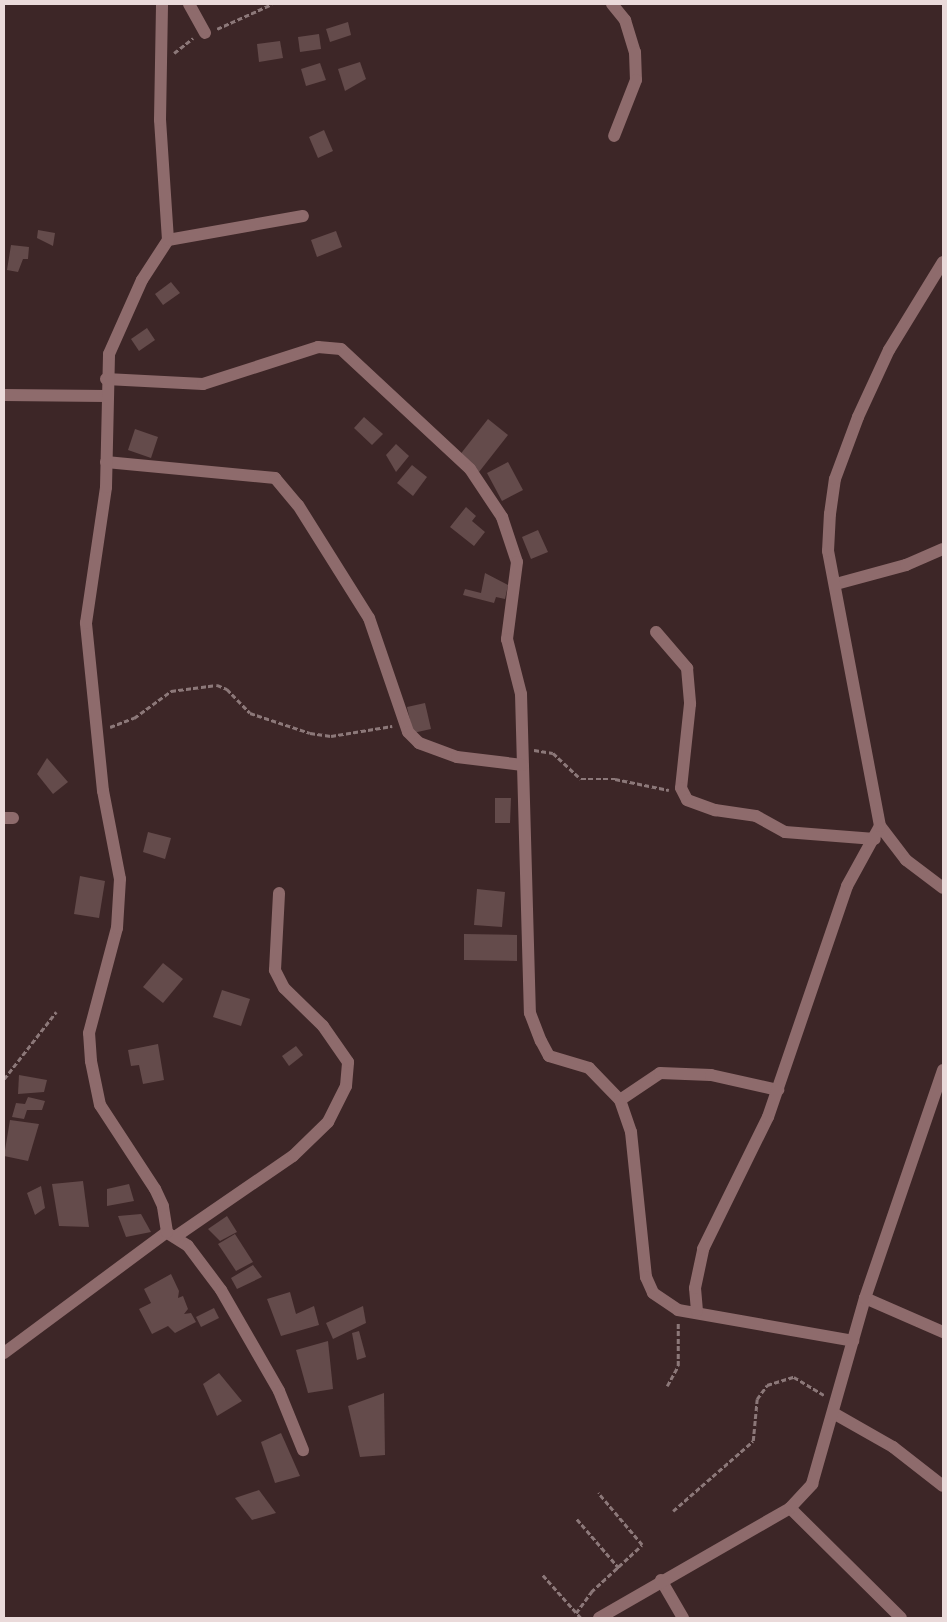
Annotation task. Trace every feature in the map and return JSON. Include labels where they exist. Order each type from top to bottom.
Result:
[{"type":"street","points":[[162,4],[160,120],[168,240],[128,307],[109,354],[106,380],[106,462],[86,623],[96,731],[120,879],[118,928],[89,1033],[91,1061],[100,1105],[155,1189],[164,1206],[171,1235],[188,1246],[221,1290],[278,1391],[302,1450]]},
{"type":"street","points":[[188,4],[205,33]]},
{"type":"street","points":[[612,4],[625,20],[634,52],[636,80],[614,136]]},
{"type":"street","points":[[168,240],[303,216]]},
{"type":"street","points":[[943,262],[889,350],[835,478],[828,532],[880,826],[906,860],[943,888]]},
{"type":"street","points":[[106,380],[203,384],[318,347],[341,349],[349,354],[448,446],[502,517],[516,562],[507,639],[521,694],[530,1013],[550,1056],[589,1068],[620,1100],[631,1132],[646,1277],[653,1293],[678,1310],[697,1311],[853,1341]]},
{"type":"street","points":[[4,395],[106,396]]},
{"type":"street","points":[[106,462],[275,478],[298,505],[368,618],[403,722],[419,743],[457,757],[523,765]]},
{"type":"street","points":[[836,584],[890,570],[943,549]]},
{"type":"street","points":[[656,632],[686,662],[688,675],[682,794],[698,806],[756,816],[785,832],[876,839]]},
{"type":"street","points":[[697,1311],[695,1288],[703,1249],[778,1090],[847,886],[876,839],[880,826]]},
{"type":"street","points":[[4,1353],[171,1235],[293,1156],[328,1122],[346,1086],[348,1062],[323,1026],[284,988],[275,970],[279,893]]},
{"type":"street","points":[[620,1100],[660,1073],[711,1075],[778,1090]]},
{"type":"street","points":[[599,1618],[661,1580],[790,1508],[812,1484],[836,1408],[865,1298],[943,1075]]},
{"type":"street","points":[[865,1298],[943,1332]]},
{"type":"street","points":[[836,1408],[893,1447],[943,1486]]},
{"type":"street","points":[[790,1508],[901,1618]]},
{"type":"street","points":[[661,1580],[683,1618]]},
{"type":"path","points":[[96,731],[134,718],[170,691],[217,685],[227,689],[250,713],[310,733],[340,735],[403,722]]},
{"type":"path","points":[[524,752],[550,751],[580,779],[615,779],[682,794]]},
{"type":"path","points":[[4,1079],[56,1012]]},
{"type":"path","points":[[666,1386],[679,1362],[678,1310]]},
{"type":"path","points":[[672,1511],[753,1441],[756,1399],[767,1385],[794,1377],[836,1408]]},
{"type":"path","points":[[576,1612],[591,1592],[639,1552],[642,1542],[598,1493]]},
{"type":"path","points":[[577,1519],[619,1568]]},
{"type":"path","points":[[543,1576],[581,1618]]},
{"type":"building","points":[[348,22],[351,35],[330,42],[326,29]]},
{"type":"building","points":[[319,34],[321,49],[300,52],[298,37]]},
{"type":"building","points":[[280,41],[283,58],[259,62],[257,44]]},
{"type":"building","points":[[360,62],[366,79],[345,91],[338,69]]},
{"type":"building","points":[[320,63],[326,80],[306,86],[301,69]]},
{"type":"building","points":[[324,130],[333,151],[318,158],[309,137]]},
{"type":"building","points":[[38,230],[55,233],[53,246],[37,238]]},
{"type":"building","points":[[336,231],[342,247],[317,257],[311,240]]},
{"type":"building","points":[[11,245],[29,247],[28,259],[23,259],[18,272],[7,270]]},
{"type":"building","points":[[171,282],[180,293],[163,305],[155,294]]},
{"type":"building","points":[[147,328],[155,340],[139,351],[131,339]]},
{"type":"building","points":[[364,417],[383,434],[372,445],[354,428]]},
{"type":"building","points":[[488,419],[508,435],[479,472],[459,456]]},
{"type":"building","points":[[135,429],[158,437],[151,458],[128,450]]},
{"type":"building","points":[[396,444],[409,456],[396,472],[386,455]]},
{"type":"building","points":[[508,462],[523,490],[502,501],[487,473]]},
{"type":"building","points":[[412,465],[427,477],[413,496],[397,483]]},
{"type":"building","points":[[466,507],[476,516],[472,521],[485,532],[474,546],[450,527]]},
{"type":"building","points":[[538,530],[548,552],[531,559],[522,537]]},
{"type":"building","points":[[485,573],[508,585],[505,599],[496,597],[494,603],[463,595],[465,589],[481,593]]},
{"type":"building","points":[[425,703],[431,729],[413,733],[407,707]]},
{"type":"building","points":[[47,758],[68,782],[53,794],[37,774]]},
{"type":"building","points":[[495,798],[511,798],[510,823],[495,823]]},
{"type":"building","points":[[148,832],[171,838],[165,859],[143,852]]},
{"type":"building","points":[[80,876],[105,881],[99,918],[74,914]]},
{"type":"building","points":[[477,889],[505,892],[502,927],[474,925]]},
{"type":"building","points":[[464,934],[517,935],[517,961],[464,960]]},
{"type":"building","points":[[163,963],[183,979],[163,1003],[143,987]]},
{"type":"building","points":[[222,990],[250,999],[241,1026],[213,1017]]},
{"type":"building","points":[[158,1044],[164,1080],[143,1084],[139,1065],[131,1066],[128,1050]]},
{"type":"building","points":[[296,1046],[303,1055],[289,1066],[282,1056]]},
{"type":"building","points":[[19,1075],[47,1080],[44,1092],[18,1094]]},
{"type":"building","points":[[28,1097],[45,1101],[42,1110],[27,1110],[24,1119],[12,1117],[16,1103],[25,1104]]},
{"type":"building","points":[[10,1120],[39,1124],[28,1161],[4,1156]]},
{"type":"building","points":[[83,1181],[89,1227],[59,1226],[52,1184]]},
{"type":"building","points":[[129,1184],[134,1201],[107,1206],[107,1189]]},
{"type":"building","points":[[41,1186],[45,1208],[35,1215],[27,1193]]},
{"type":"building","points":[[141,1214],[151,1232],[126,1237],[118,1216]]},
{"type":"building","points":[[227,1216],[237,1232],[220,1241],[208,1229]]},
{"type":"building","points":[[235,1234],[253,1262],[236,1271],[218,1244]]},
{"type":"building","points":[[253,1265],[262,1277],[237,1289],[231,1278]]},
{"type":"building","points":[[171,1274],[179,1291],[178,1298],[183,1296],[188,1309],[184,1314],[191,1313],[196,1322],[175,1333],[168,1326],[152,1334],[139,1309],[151,1303],[144,1289]]},
{"type":"building","points":[[290,1292],[296,1314],[314,1306],[319,1325],[281,1336],[267,1299]]},
{"type":"building","points":[[363,1306],[366,1323],[333,1339],[326,1323]]},
{"type":"building","points":[[214,1308],[219,1318],[201,1327],[196,1317]]},
{"type":"building","points":[[359,1331],[366,1357],[357,1360],[352,1333]]},
{"type":"building","points":[[328,1341],[333,1389],[308,1393],[296,1350]]},
{"type":"building","points":[[219,1373],[242,1401],[217,1416],[203,1384]]},
{"type":"building","points":[[384,1393],[385,1455],[360,1457],[348,1406]]},
{"type":"building","points":[[281,1433],[300,1476],[275,1483],[261,1442]]},
{"type":"building","points":[[259,1490],[276,1513],[252,1520],[235,1498]]}]
